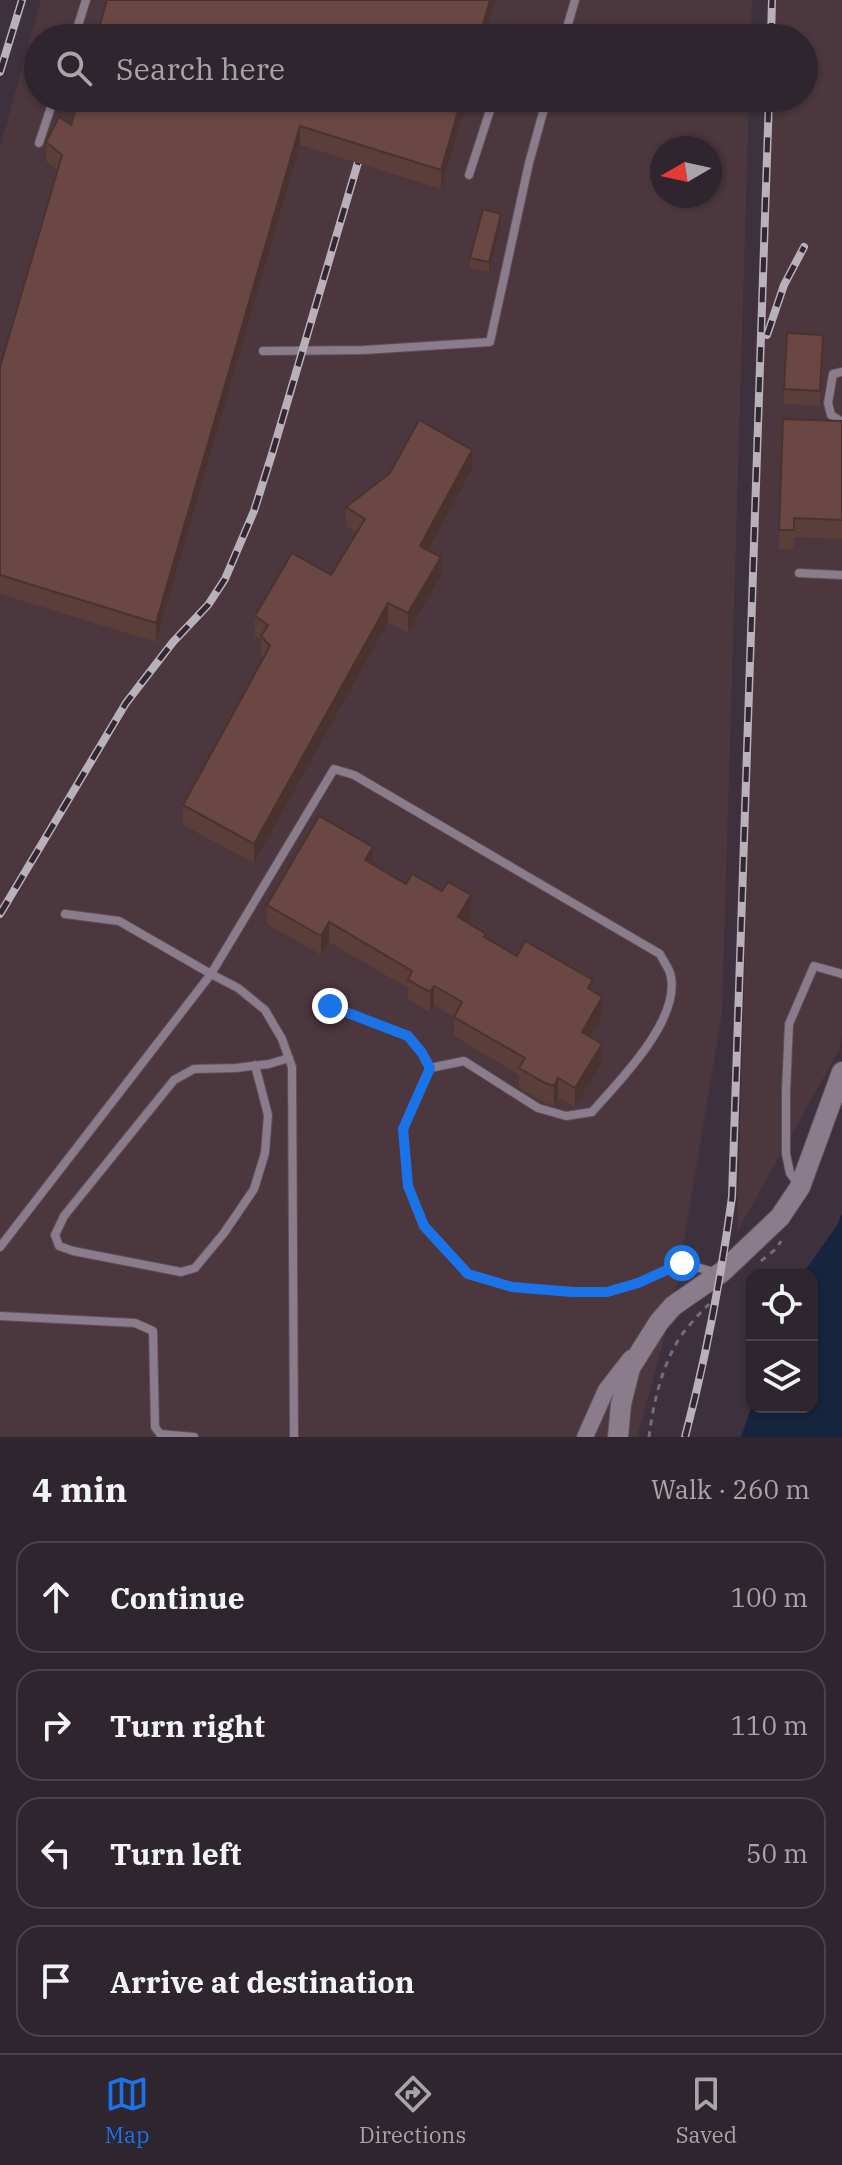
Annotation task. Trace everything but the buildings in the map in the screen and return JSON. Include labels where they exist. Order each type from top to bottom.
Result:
[{"type":"street","points":[[585,1437],[606,1390],[673,1306],[719,1273],[780,1217],[800,1186],[842,1072]]},
{"type":"street","points":[[618,1437],[621,1404],[630,1368],[659,1322]]},
{"type":"lane","points":[[78,24],[86,0]]},
{"type":"lane","points":[[568,24],[575,0]]},
{"type":"lane","points":[[39,143],[49,112]]},
{"type":"lane","points":[[469,175],[489,112]]},
{"type":"lane","points":[[263,351],[364,350],[490,342],[543,112]]},
{"type":"lane","points":[[842,372],[833,374],[828,403],[831,415],[842,422]]},
{"type":"lane","points":[[799,573],[842,575]]},
{"type":"lane","points":[[0,1247],[211,974],[334,769],[354,775],[660,954],[671,976],[669,1004],[647,1048],[592,1112],[566,1116],[538,1108],[464,1061],[430,1068]]},
{"type":"lane","points":[[65,914],[119,921],[238,988],[265,1010],[282,1039],[292,1067],[294,1437]]},
{"type":"lane","points":[[800,1186],[790,1173],[786,1154],[789,1024],[814,966],[842,973]]},
{"type":"lane","points":[[330,1006],[408,1036],[430,1068]]},
{"type":"lane","points":[[255,1065],[268,1115],[265,1153],[254,1189],[195,1268],[181,1272],[59,1246],[55,1235],[64,1216],[174,1080],[194,1069],[255,1065],[289,1058]]},
{"type":"lane","points":[[430,1068],[403,1129],[408,1186],[424,1226],[468,1274],[512,1287],[607,1292],[638,1283],[682,1263],[719,1273]]},
{"type":"lane","points":[[0,1316],[135,1323],[153,1331],[155,1427],[160,1434],[194,1437]]},
{"type":"shaded area","points":[[41,0],[752,0],[751,24],[34,24]]},
{"type":"shaded area","points":[[773,0],[842,0],[842,1038],[839,1050],[737,1232],[770,112],[818,112],[818,24],[772,24]]},
{"type":"shaded area","points":[[24,61],[24,112],[749,112],[722,1013],[673,1306],[637,1437],[0,1437],[0,147]]},
{"type":"water","points":[[842,1213],[842,1437],[741,1437],[750,1413],[818,1413],[818,1269],[806,1269],[838,1224]]},
{"type":"railway","points":[[0,72],[22,0]]},
{"type":"railway","points":[[771,24],[772,0]]},
{"type":"railway","points":[[0,914],[126,703],[173,642],[208,605],[225,579],[254,511],[373,112]]},
{"type":"railway","points":[[685,1437],[712,1318],[732,1197],[769,112]]},
{"type":"railway","points":[[767,335],[784,285],[804,247]]},
{"type":"route","points":[[330,1006],[408,1036],[430,1068],[403,1129],[408,1186],[424,1226],[468,1274],[512,1287],[607,1292],[638,1283],[682,1263]]}]
